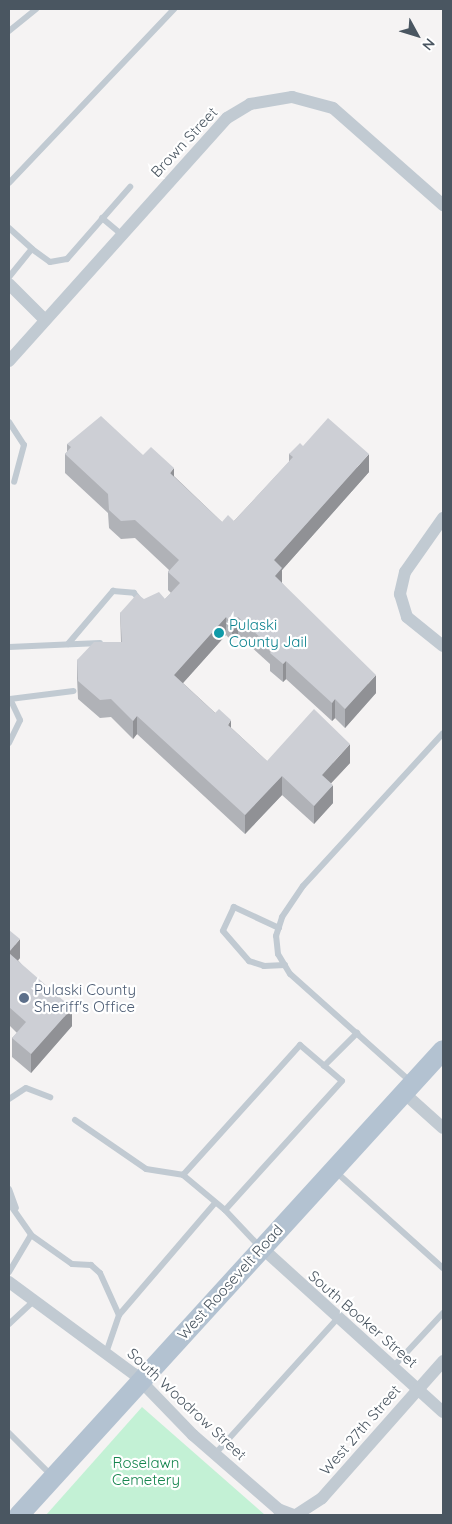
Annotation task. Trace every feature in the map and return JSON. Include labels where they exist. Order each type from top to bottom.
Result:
[{"type":"main road","name":"West Roosevelt Road","points":[[18,1515],[442,1053]]},
{"type":"street","name":"Brown Street","points":[[9,361],[227,118],[250,104],[277,97],[306,98],[333,108],[443,205]]},
{"type":"street","points":[[9,284],[46,320]]},
{"type":"street","points":[[443,518],[408,566],[400,594],[407,617],[443,646]]},
{"type":"street","points":[[408,1088],[443,1128]]},
{"type":"street","name":"South Booker Street","points":[[262,1248],[337,1319],[443,1412]]},
{"type":"street","name":"South Woodrow Street","points":[[9,1282],[106,1353],[140,1381],[215,1454],[278,1509],[295,1515]]},
{"type":"street","name":"West 27th Street","points":[[295,1515],[322,1498],[443,1361]]},
{"type":"lane","points":[[9,30],[36,9]]},
{"type":"lane","points":[[9,183],[174,9]]},
{"type":"lane","points":[[9,228],[50,262],[60,262],[130,187]]},
{"type":"lane","points":[[102,218],[122,235]]},
{"type":"lane","points":[[9,276],[32,249]]},
{"type":"lane","points":[[9,422],[24,445],[14,482]]},
{"type":"lane","points":[[68,644],[113,591],[134,594],[144,612]]},
{"type":"lane","points":[[9,647],[111,642]]},
{"type":"lane","points":[[9,743],[20,720],[10,698],[73,690]]},
{"type":"lane","points":[[408,1088],[356,1033],[285,964],[278,954],[279,928],[303,886],[443,733]]},
{"type":"lane","points":[[279,928],[234,907],[223,931],[250,961],[264,966],[285,964]]},
{"type":"lane","points":[[324,1066],[356,1033]]},
{"type":"lane","points":[[183,1175],[300,1045],[342,1081],[225,1210]]},
{"type":"lane","points":[[9,1099],[26,1088],[50,1096]]},
{"type":"lane","points":[[75,1120],[146,1169],[183,1175],[214,1204],[225,1210],[262,1248]]},
{"type":"lane","points":[[333,1170],[443,1268]]},
{"type":"lane","points":[[9,1189],[16,1209],[31,1235],[72,1264],[91,1265],[100,1273],[119,1315]]},
{"type":"lane","points":[[9,1203],[16,1209]]},
{"type":"lane","points":[[106,1353],[119,1315],[214,1204]]},
{"type":"lane","points":[[9,1272],[31,1235]]},
{"type":"lane","points":[[9,1324],[35,1300]]},
{"type":"lane","points":[[393,1367],[443,1313]]},
{"type":"lane","points":[[215,1454],[337,1319]]},
{"type":"lane","points":[[9,1433],[53,1477]]},
{"type":"green space","name":"Roselawn Cemetery","points":[[142,1407],[265,1515],[46,1515]]},
{"type":"building","name":"Pulaski County Jail","points":[[101,416],[143,455],[151,447],[174,468],[170,473],[222,522],[228,515],[234,521],[293,457],[289,454],[300,443],[303,446],[328,418],[369,454],[274,560],[282,568],[275,576],[376,675],[345,709],[335,699],[332,703],[286,661],[283,664],[270,653],[273,649],[238,617],[232,623],[226,617],[174,675],[215,713],[219,709],[231,720],[228,725],[267,761],[314,709],[350,744],[322,775],[333,785],[314,806],[282,776],[245,815],[137,716],[133,721],[111,699],[100,700],[78,681],[77,660],[94,642],[122,642],[120,613],[137,594],[144,599],[159,592],[165,599],[180,583],[168,572],[179,560],[135,520],[121,521],[109,510],[108,494],[65,454],[71,447],[67,444]]},
{"type":"building","points":[[9,930],[20,939],[9,952]]},
{"type":"building","name":"Pulaski County Sheriff's Office","points":[[9,953],[72,1008],[31,1054],[12,1038],[26,1022],[9,1007]]},
{"type":"place","name":"Pulaski County Jail","points":[[219,633]]},
{"type":"place","name":"Pulaski County Sheriff's Office","points":[[24,998]]}]
